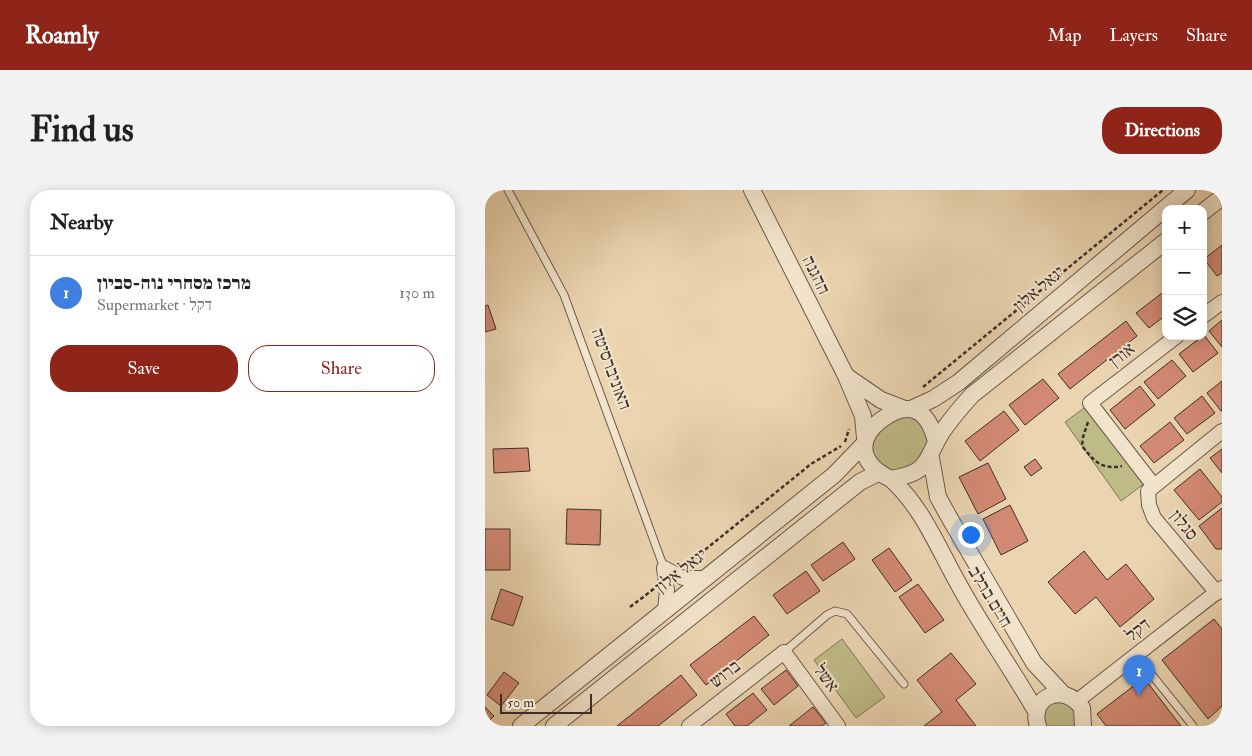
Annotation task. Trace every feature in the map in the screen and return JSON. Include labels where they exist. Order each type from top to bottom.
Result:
[{"type":"street","name":"ההגנה","points":[[752,190],[846,376],[863,416],[864,441]]},
{"type":"street","name":"יגאל אלון","points":[[907,408],[933,400],[959,382],[1187,190]]},
{"type":"street","points":[[1207,209],[1222,197]]},
{"type":"street","points":[[554,726],[853,488],[885,476],[915,473],[931,458],[936,442],[950,420],[971,395],[1162,244]]},
{"type":"street","points":[[1207,313],[1222,302]]},
{"type":"street","name":"אורן","points":[[1093,407],[1172,340]]},
{"type":"street","name":"ההגנה","points":[[846,376],[881,400],[907,408]]},
{"type":"street","points":[[1093,407],[1154,486],[1222,431]]},
{"type":"street","points":[[885,476],[867,460],[864,441],[877,423],[895,410],[907,408],[927,420],[933,428],[936,442]]},
{"type":"street","name":"יגאל אלון","points":[[521,726],[834,474],[864,441]]},
{"type":"street","name":"חיים ברלב","points":[[931,458],[937,497],[1034,663],[1063,694]]},
{"type":"street","name":"חיים ברלב","points":[[885,476],[907,493],[921,515],[959,587],[1036,722]]},
{"type":"street","name":"סגלון","points":[[1154,486],[1149,491],[1149,505],[1154,518],[1219,590]]},
{"type":"street","points":[[664,568],[683,578],[705,578]]},
{"type":"street","name":"האוניברסיטה","points":[[664,568],[667,582],[665,610]]},
{"type":"street","name":"דקל","points":[[1077,701],[1219,590]]},
{"type":"street","name":"ברוש","points":[[689,726],[784,652]]},
{"type":"street","name":"אשל","points":[[784,652],[838,726]]},
{"type":"street","points":[[1036,722],[1042,702],[1048,697],[1063,694],[1077,701],[1084,716],[1083,726]]},
{"type":"lane","name":"האוניברסיטה","points":[[508,190],[564,295],[664,568]]},
{"type":"lane","points":[[784,652],[827,615],[835,611],[847,614],[904,684]]},
{"type":"lane","points":[[1136,655],[1193,726]]},
{"type":"path","points":[[919,391],[1163,190]]},
{"type":"path","points":[[1093,407],[1085,428],[1082,446],[1096,464],[1104,467],[1120,467],[1135,462]]},
{"type":"path","points":[[684,567],[811,464],[843,446],[849,427]]},
{"type":"path","points":[[630,607],[667,582]]},
{"type":"shaded area","points":[[1087,406],[1145,483],[1121,501],[1065,422]]},
{"type":"shaded area","points":[[910,410],[935,442],[914,472],[879,471],[866,438]]},
{"type":"shaded area","points":[[842,639],[885,697],[856,718],[814,660]]},
{"type":"shaded area","points":[[1070,697],[1082,726],[1039,726],[1039,707]]},
{"type":"building","points":[[1222,245],[1222,273],[1217,276],[1207,263],[1207,257]]},
{"type":"building","points":[[1162,293],[1162,318],[1149,328],[1136,313]]},
{"type":"building","points":[[488,305],[496,329],[485,332],[485,306]]},
{"type":"building","points":[[1222,320],[1222,347],[1209,331]]},
{"type":"building","points":[[1126,321],[1137,336],[1070,389],[1058,374]]},
{"type":"building","points":[[1207,339],[1218,353],[1193,372],[1179,354],[1197,340]]},
{"type":"building","points":[[1172,360],[1186,376],[1158,399],[1144,382]]},
{"type":"building","points":[[1043,379],[1059,398],[1025,425],[1009,405]]},
{"type":"building","points":[[1222,381],[1222,411],[1221,411],[1207,393]]},
{"type":"building","points":[[1140,386],[1155,405],[1125,429],[1110,410]]},
{"type":"building","points":[[1202,396],[1215,413],[1187,434],[1174,418]]},
{"type":"building","points":[[1004,411],[1019,430],[980,461],[965,441]]},
{"type":"building","points":[[1170,422],[1184,440],[1154,463],[1140,446]]},
{"type":"building","points":[[528,448],[530,471],[494,473],[493,449]]},
{"type":"building","points":[[1222,449],[1222,473],[1210,458]]},
{"type":"building","points":[[1035,459],[1042,468],[1031,476],[1024,467]]},
{"type":"building","points":[[988,463],[1006,499],[978,514],[959,477]]},
{"type":"building","points":[[1200,469],[1222,497],[1222,502],[1199,520],[1174,490]]},
{"type":"building","points":[[1010,505],[1028,541],[1001,555],[983,519]]},
{"type":"building","points":[[1222,508],[1222,549],[1216,549],[1199,526]]},
{"type":"building","points":[[567,509],[601,510],[600,545],[566,544]]},
{"type":"building","points":[[485,529],[510,529],[510,570],[485,570]]},
{"type":"building","points":[[843,542],[855,559],[823,581],[811,565]]},
{"type":"building","points":[[889,548],[912,580],[895,592],[872,560]]},
{"type":"building","points":[[1084,551],[1107,580],[1126,564],[1154,599],[1120,627],[1096,597],[1075,614],[1048,582]]},
{"type":"building","points":[[806,571],[820,591],[787,614],[773,595]]},
{"type":"building","points":[[918,584],[944,620],[925,633],[899,597]]},
{"type":"building","points":[[501,589],[523,597],[513,626],[491,619]]},
{"type":"building","points":[[754,616],[769,635],[706,685],[690,665]]},
{"type":"building","points":[[1214,619],[1222,629],[1222,706],[1208,719],[1162,660]]},
{"type":"building","points":[[951,653],[976,684],[956,700],[976,726],[924,726],[942,712],[917,680]]},
{"type":"building","points":[[786,670],[798,686],[774,705],[761,689]]},
{"type":"building","points":[[504,672],[519,683],[501,706],[487,695]]},
{"type":"building","points":[[681,675],[697,695],[658,726],[617,726]]},
{"type":"building","points":[[1144,678],[1181,726],[1106,726],[1097,714]]},
{"type":"building","points":[[753,693],[767,710],[747,726],[735,726],[726,714]]},
{"type":"building","points":[[485,707],[494,716],[485,725]]},
{"type":"building","points":[[813,707],[826,723],[822,726],[789,726]]},
{"type":"place","name":"מרכז מסחרי נוה-סביון","points":[[1139,696]]}]
